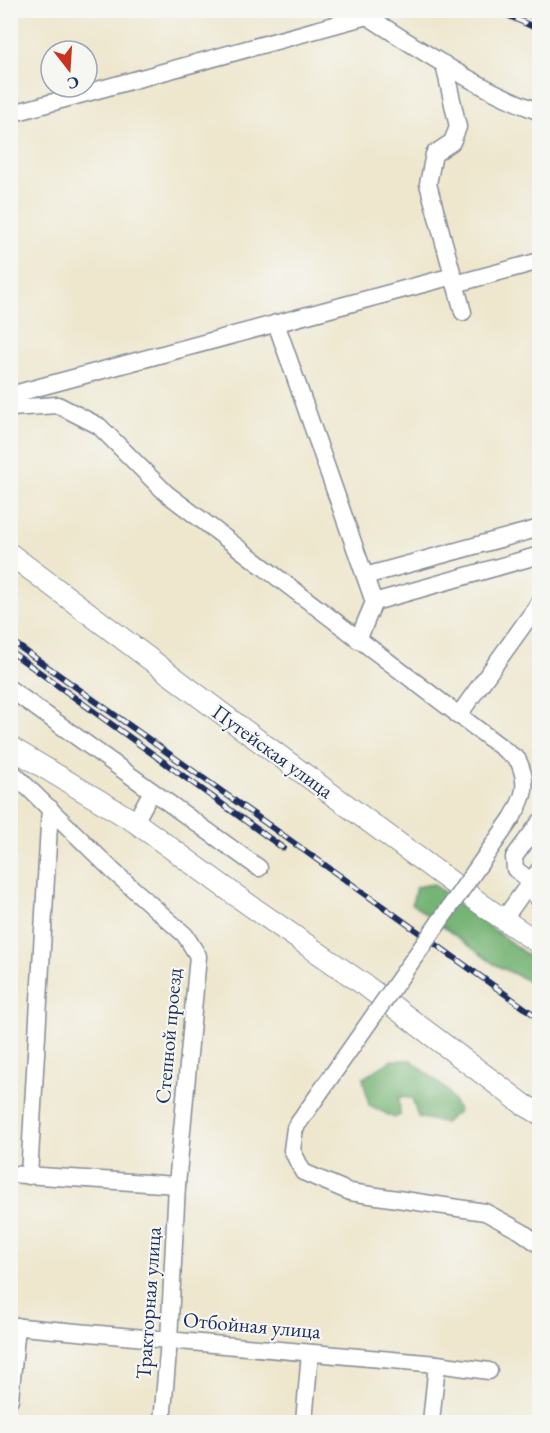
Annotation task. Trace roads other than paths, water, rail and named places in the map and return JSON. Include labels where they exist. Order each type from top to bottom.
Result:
[{"type":"main road","name":"Путейская улица","points":[[10,554],[236,724],[503,920],[540,944]]},
{"type":"main road","points":[[10,747],[135,822],[366,986],[523,1104],[540,1114]]},
{"type":"street","points":[[10,114],[367,16],[444,64],[517,104],[540,112]]},
{"type":"street","points":[[444,64],[458,127],[452,142],[434,154],[428,184],[463,312]]},
{"type":"street","points":[[10,395],[276,323],[540,261]]},
{"type":"street","points":[[276,323],[374,602],[358,640]]},
{"type":"street","points":[[10,408],[58,405],[99,426],[166,493],[518,760],[525,776],[522,801],[295,1128],[292,1150],[303,1172],[350,1192],[485,1212],[522,1232],[540,1245]]},
{"type":"street","points":[[364,576],[540,528]]},
{"type":"street","points":[[374,602],[540,555]]},
{"type":"street","points":[[458,716],[540,602]]},
{"type":"street","points":[[10,689],[259,868]]},
{"type":"street","name":"Степной проезд","points":[[10,770],[113,871],[185,935],[198,956],[177,1185]]},
{"type":"street","points":[[135,822],[152,791]]},
{"type":"street","points":[[29,1176],[50,808]]},
{"type":"street","points":[[535,875],[515,869],[514,858],[540,822]]},
{"type":"street","points":[[503,920],[535,875]]},
{"type":"street","points":[[535,875],[535,894],[540,901]]},
{"type":"street","points":[[10,1174],[177,1185]]},
{"type":"street","name":"Тракторная улица","points":[[162,1422],[170,1341],[177,1185]]},
{"type":"street","points":[[10,1399],[14,1326]]},
{"type":"street","name":"Отбойная улица","points":[[14,1326],[437,1364],[489,1371]]},
{"type":"street","points":[[304,1422],[310,1353]]},
{"type":"street","points":[[431,1422],[437,1364]]},
{"type":"railway","points":[[496,10],[540,30]]},
{"type":"railway","points":[[523,10],[540,21]]},
{"type":"railway","points":[[10,640],[540,1019]]},
{"type":"railway","points":[[10,651],[283,848]]}]
